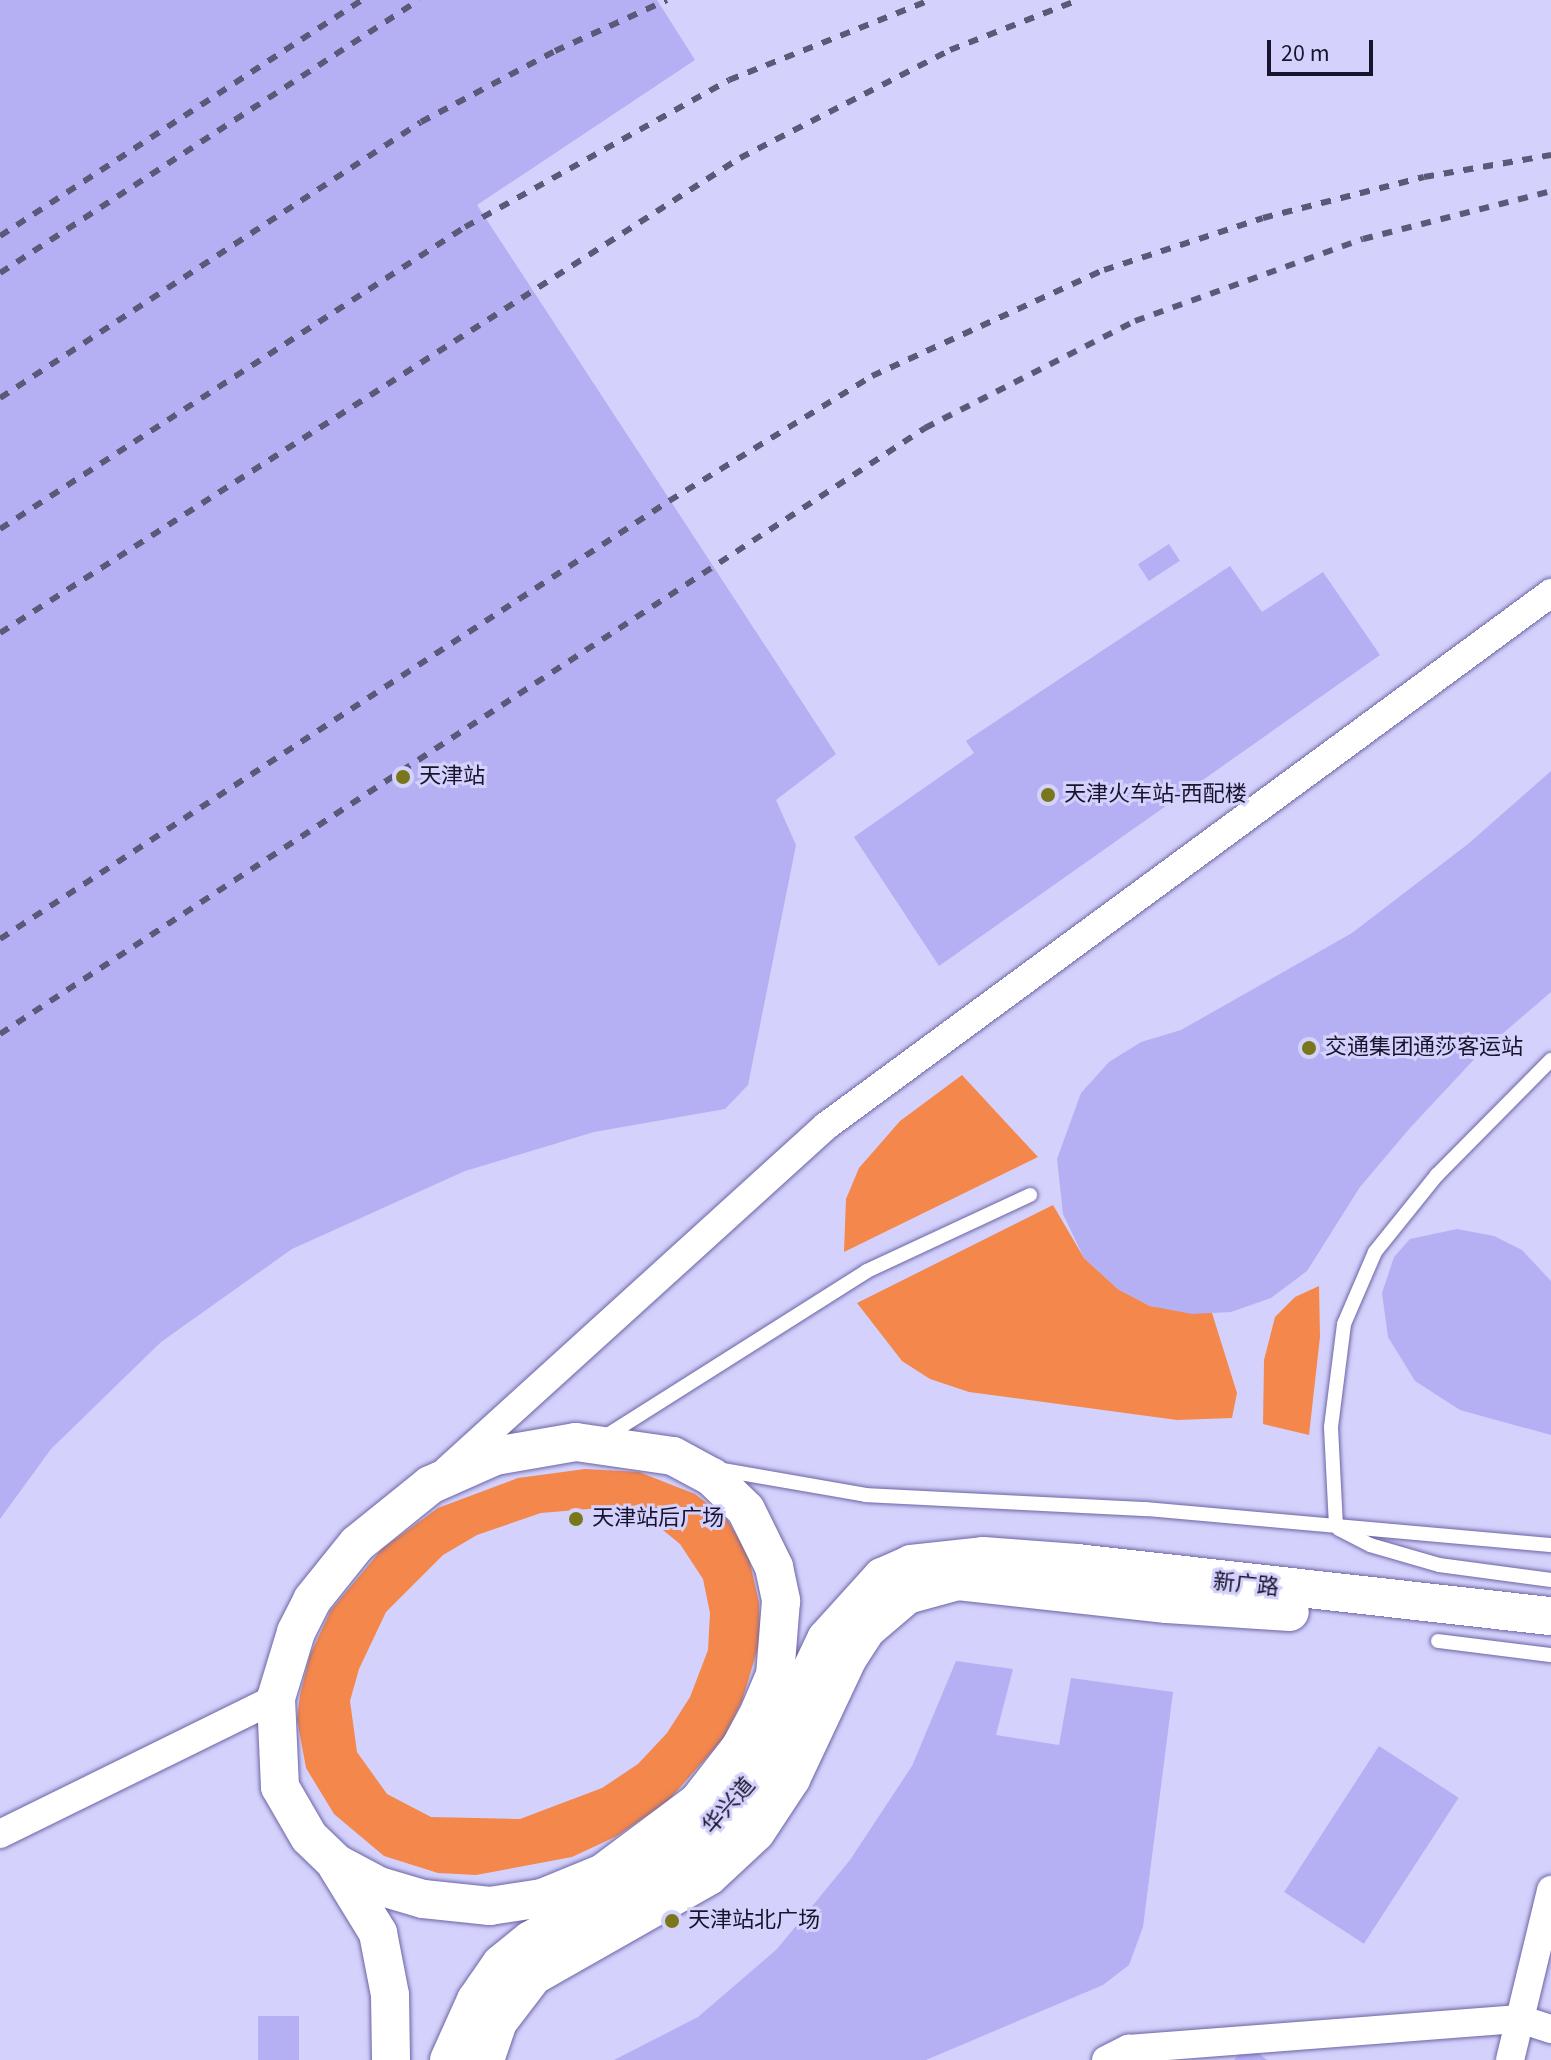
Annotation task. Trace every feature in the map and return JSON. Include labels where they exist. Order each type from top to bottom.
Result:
[{"type":"main road","points":[[336,1863],[379,1886],[423,1899],[462,1906],[514,1904],[603,1873],[698,1802],[740,1748],[775,1675],[781,1601],[774,1567],[746,1510],[693,1465],[658,1451],[596,1443],[532,1446],[474,1464],[430,1485],[357,1544],[312,1600],[284,1663],[276,1698],[280,1787],[293,1815],[336,1863],[378,1933],[390,1995],[391,2060]]},
{"type":"main road","name":"新广路","points":[[942,1558],[1077,1563],[1392,1601],[1551,1616]]},
{"type":"main road","name":"华兴道","points":[[449,2060],[476,2000],[501,1964],[531,1940],[665,1864],[722,1820],[775,1746],[826,1639],[853,1606],[882,1577],[942,1558]]},
{"type":"main road","points":[[485,2060],[498,2022],[533,1976],[709,1876],[756,1832],[791,1779],[854,1648],[867,1629],[907,1595],[958,1581],[1232,1610],[1313,1612],[1392,1601]]},
{"type":"street","points":[[430,1485],[826,1126],[1551,593]]},
{"type":"street","points":[[0,1834],[276,1698]]},
{"type":"street","points":[[1510,2060],[1551,1890]]},
{"type":"street","points":[[1106,2060],[1128,2049],[1520,2019],[1551,2029]]},
{"type":"lane","points":[[1336,1526],[1331,1427],[1344,1324],[1375,1252],[1437,1175],[1551,1060]]},
{"type":"lane","points":[[596,1443],[867,1271],[1030,1195]]},
{"type":"lane","points":[[693,1465],[866,1495],[1131,1508],[1551,1545]]},
{"type":"lane","points":[[1336,1526],[1370,1545],[1439,1565],[1551,1580]]},
{"type":"lane","points":[[1438,1641],[1551,1655]]},
{"type":"shaded area","points":[[962,1075],[1038,1157],[844,1252],[846,1199],[859,1168],[900,1121]]},
{"type":"shaded area","points":[[1053,1205],[1084,1258],[1118,1289],[1150,1306],[1212,1313],[1237,1393],[1232,1418],[1177,1420],[969,1392],[930,1379],[902,1361],[857,1303]]},
{"type":"shaded area","points":[[1319,1286],[1320,1337],[1309,1435],[1263,1424],[1264,1360],[1275,1317],[1295,1297]]},
{"type":"shaded area","points":[[585,1469],[639,1472],[695,1494],[726,1518],[748,1554],[759,1603],[760,1641],[742,1701],[723,1739],[668,1801],[617,1836],[572,1857],[476,1875],[438,1873],[384,1856],[334,1814],[306,1768],[297,1719],[300,1695],[310,1655],[331,1610],[382,1549],[438,1508],[518,1478]],"holes":[[[600,1508],[658,1526],[680,1544],[703,1579],[710,1613],[708,1650],[690,1697],[667,1733],[638,1764],[602,1788],[520,1819],[431,1817],[387,1794],[357,1752],[350,1701],[359,1669],[386,1612],[443,1555],[477,1535],[541,1513]]]},
{"type":"building","name":"天津站","points":[[0,0],[657,0],[695,60],[477,205],[836,754],[776,800],[796,845],[748,1085],[725,1109],[594,1132],[465,1171],[292,1249],[161,1342],[51,1449],[0,1519]]},
{"type":"building","points":[[1169,544],[1180,561],[1149,581],[1138,564]]},
{"type":"building","name":"天津火车站-西配楼","points":[[1230,566],[1262,612],[1323,572],[1380,655],[939,966],[854,837],[974,753],[966,741]]},
{"type":"building","name":"交通集团通莎客运站","points":[[1551,771],[1551,992],[1479,1054],[1410,1128],[1360,1187],[1307,1271],[1271,1298],[1231,1312],[1192,1314],[1150,1306],[1118,1289],[1084,1258],[1063,1214],[1057,1159],[1081,1093],[1109,1062],[1141,1042],[1181,1030],[1352,933],[1468,844]]},
{"type":"building","points":[[1457,1229],[1494,1236],[1522,1250],[1551,1281],[1551,1435],[1460,1410],[1415,1381],[1388,1337],[1382,1293],[1394,1257],[1410,1239]]},
{"type":"building","points":[[956,1661],[1013,1669],[996,1735],[1059,1745],[1071,1678],[1173,1692],[1143,1927],[1129,1965],[1103,1985],[926,2060],[614,2060],[698,2017],[777,1949],[850,1860],[912,1766]]},
{"type":"building","points":[[1379,1746],[1459,1798],[1364,1944],[1284,1892]]},
{"type":"building","points":[[258,2016],[299,2016],[299,2060],[258,2060]]},
{"type":"building","points":[[1247,2044],[1267,2060],[1234,2060]]},
{"type":"railway","points":[[0,236],[362,0]]},
{"type":"railway","points":[[0,273],[419,0]]},
{"type":"railway","points":[[0,398],[421,122],[555,51],[667,0]]},
{"type":"railway","points":[[0,529],[465,227],[729,80],[930,0]]},
{"type":"railway","points":[[0,633],[740,158],[950,50],[1078,0]]},
{"type":"railway","points":[[0,939],[669,501],[872,376],[1104,270],[1263,218],[1424,177],[1551,155]]},
{"type":"railway","points":[[0,1034],[925,428],[1135,321],[1363,239],[1551,191]]},
{"type":"place","name":"天津站","points":[[403,777]]},
{"type":"place","name":"天津火车站-西配楼","points":[[1048,795]]},
{"type":"place","name":"交通集团通莎客运站","points":[[1309,1048]]},
{"type":"place","name":"天津站后广场","points":[[576,1519]]},
{"type":"place","name":"天津站北广场","points":[[672,1921]]}]
